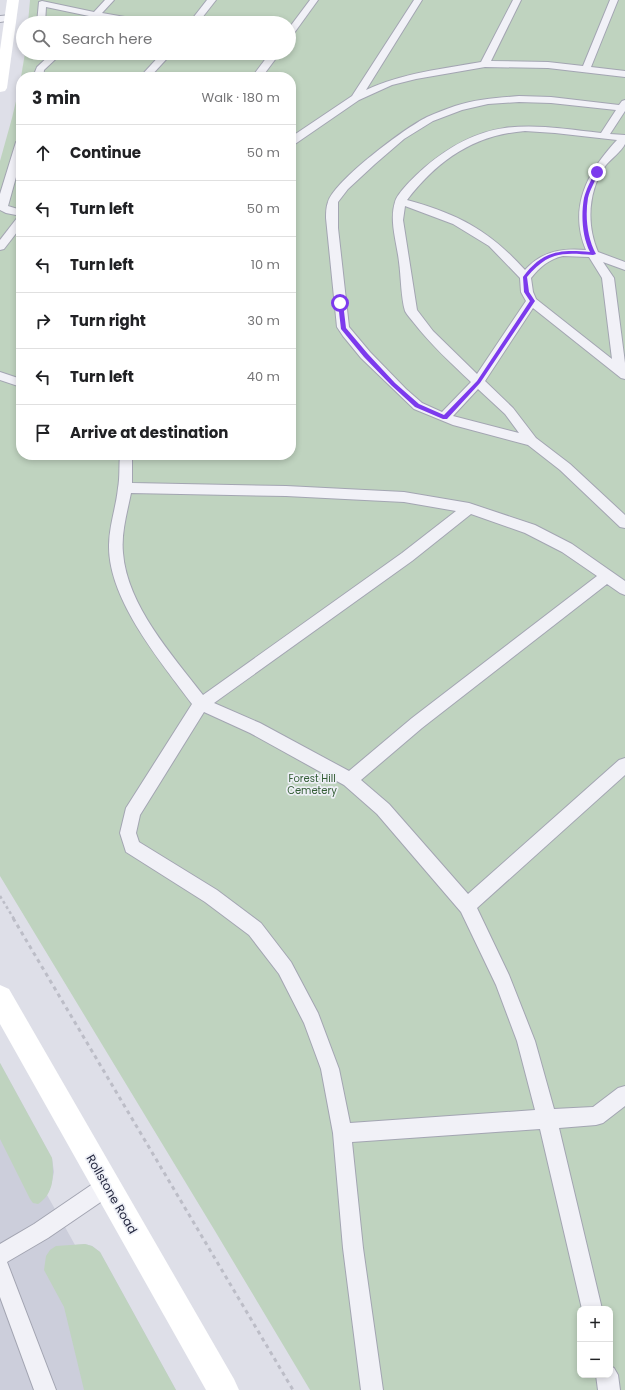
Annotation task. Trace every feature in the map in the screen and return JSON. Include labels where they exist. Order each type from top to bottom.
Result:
[{"type":"main road","points":[[0,88],[6,18],[13,0]]},
{"type":"main road","name":"Rollstone Road","points":[[0,998],[223,1390]]},
{"type":"lane","points":[[96,14],[110,0]]},
{"type":"lane","points":[[199,16],[212,0]]},
{"type":"lane","points":[[296,24],[314,0]]},
{"type":"lane","points":[[356,98],[418,0]]},
{"type":"lane","points":[[485,64],[517,0]]},
{"type":"lane","points":[[586,69],[614,0]]},
{"type":"lane","points":[[41,16],[42,2],[106,16]]},
{"type":"lane","points":[[39,72],[40,60]]},
{"type":"lane","points":[[40,72],[51,60]]},
{"type":"lane","points":[[149,72],[160,60]]},
{"type":"lane","points":[[261,72],[270,60]]},
{"type":"lane","points":[[296,138],[356,98],[389,83],[416,76],[485,64],[548,65],[625,74]]},
{"type":"lane","points":[[532,441],[445,417],[417,405],[393,384],[343,329],[332,224],[333,202],[344,187],[410,130],[438,114],[464,106],[497,99],[528,98],[623,106],[604,136]]},
{"type":"lane","points":[[625,138],[524,128],[502,130],[482,136],[465,143],[446,155],[423,174],[400,201],[398,220],[404,250],[411,311],[429,334],[509,410],[532,441],[565,467],[625,523]]},
{"type":"lane","points":[[623,373],[608,278],[588,245],[584,222],[586,198],[597,172],[625,138]]},
{"type":"lane","points":[[16,158],[4,198],[3,207],[16,212]]},
{"type":"lane","points":[[400,201],[439,214],[468,228],[488,240],[508,258],[525,277],[527,292],[532,301],[623,373]]},
{"type":"lane","points":[[0,247],[16,226]]},
{"type":"lane","points":[[525,277],[535,264],[551,255],[568,252],[593,254],[625,266]]},
{"type":"lane","points":[[445,417],[478,382],[532,301]]},
{"type":"lane","points":[[0,376],[16,381]]},
{"type":"lane","points":[[126,460],[125,488],[116,530],[116,555],[125,593],[157,647],[200,704],[255,728],[350,780],[383,809],[467,906],[503,981],[526,1041],[548,1118],[591,1306]]},
{"type":"lane","points":[[125,488],[286,491],[404,497],[469,508],[530,529],[567,548],[625,589]]},
{"type":"lane","points":[[372,1390],[353,1248],[342,1133],[330,1069],[312,1019],[285,968],[255,929],[211,896],[132,847],[128,833],[132,813],[200,704],[407,557],[469,508]]},
{"type":"lane","points":[[350,780],[417,723],[607,576]]},
{"type":"lane","points":[[467,906],[625,766]]},
{"type":"lane","points":[[342,1133],[548,1118],[596,1116],[625,1095]]},
{"type":"lane","points":[[0,1255],[42,1231],[107,1186]]},
{"type":"lane","points":[[0,1269],[45,1390]]},
{"type":"lane","points":[[607,1378],[609,1390]]},
{"type":"path","points":[[0,896],[293,1390]]},
{"type":"shaded area","points":[[0,1063],[52,1158],[54,1172],[51,1186],[47,1195],[75,1245],[85,1244],[92,1246],[100,1252],[176,1390],[0,1390]]},
{"type":"green space","name":"Forest Hill Cemetery","points":[[30,0],[625,0],[625,1390],[310,1390],[0,876],[0,161],[16,101],[16,460],[296,460],[296,72],[22,72],[24,60],[296,60],[296,16],[29,16]]},
{"type":"green space","points":[[0,1063],[52,1158],[52,1184],[47,1195],[38,1204],[33,1203],[30,1199],[0,1139]]},
{"type":"green space","points":[[85,1244],[92,1246],[100,1252],[176,1390],[84,1390],[64,1307],[44,1270],[46,1256],[50,1250],[56,1246]]},
{"type":"route","points":[[340,303],[343,329],[366,356],[393,384],[417,405],[445,417],[478,382],[532,301],[527,292],[525,277],[535,264],[551,255],[568,252],[593,254],[588,245],[584,222],[586,198],[597,172]]}]
